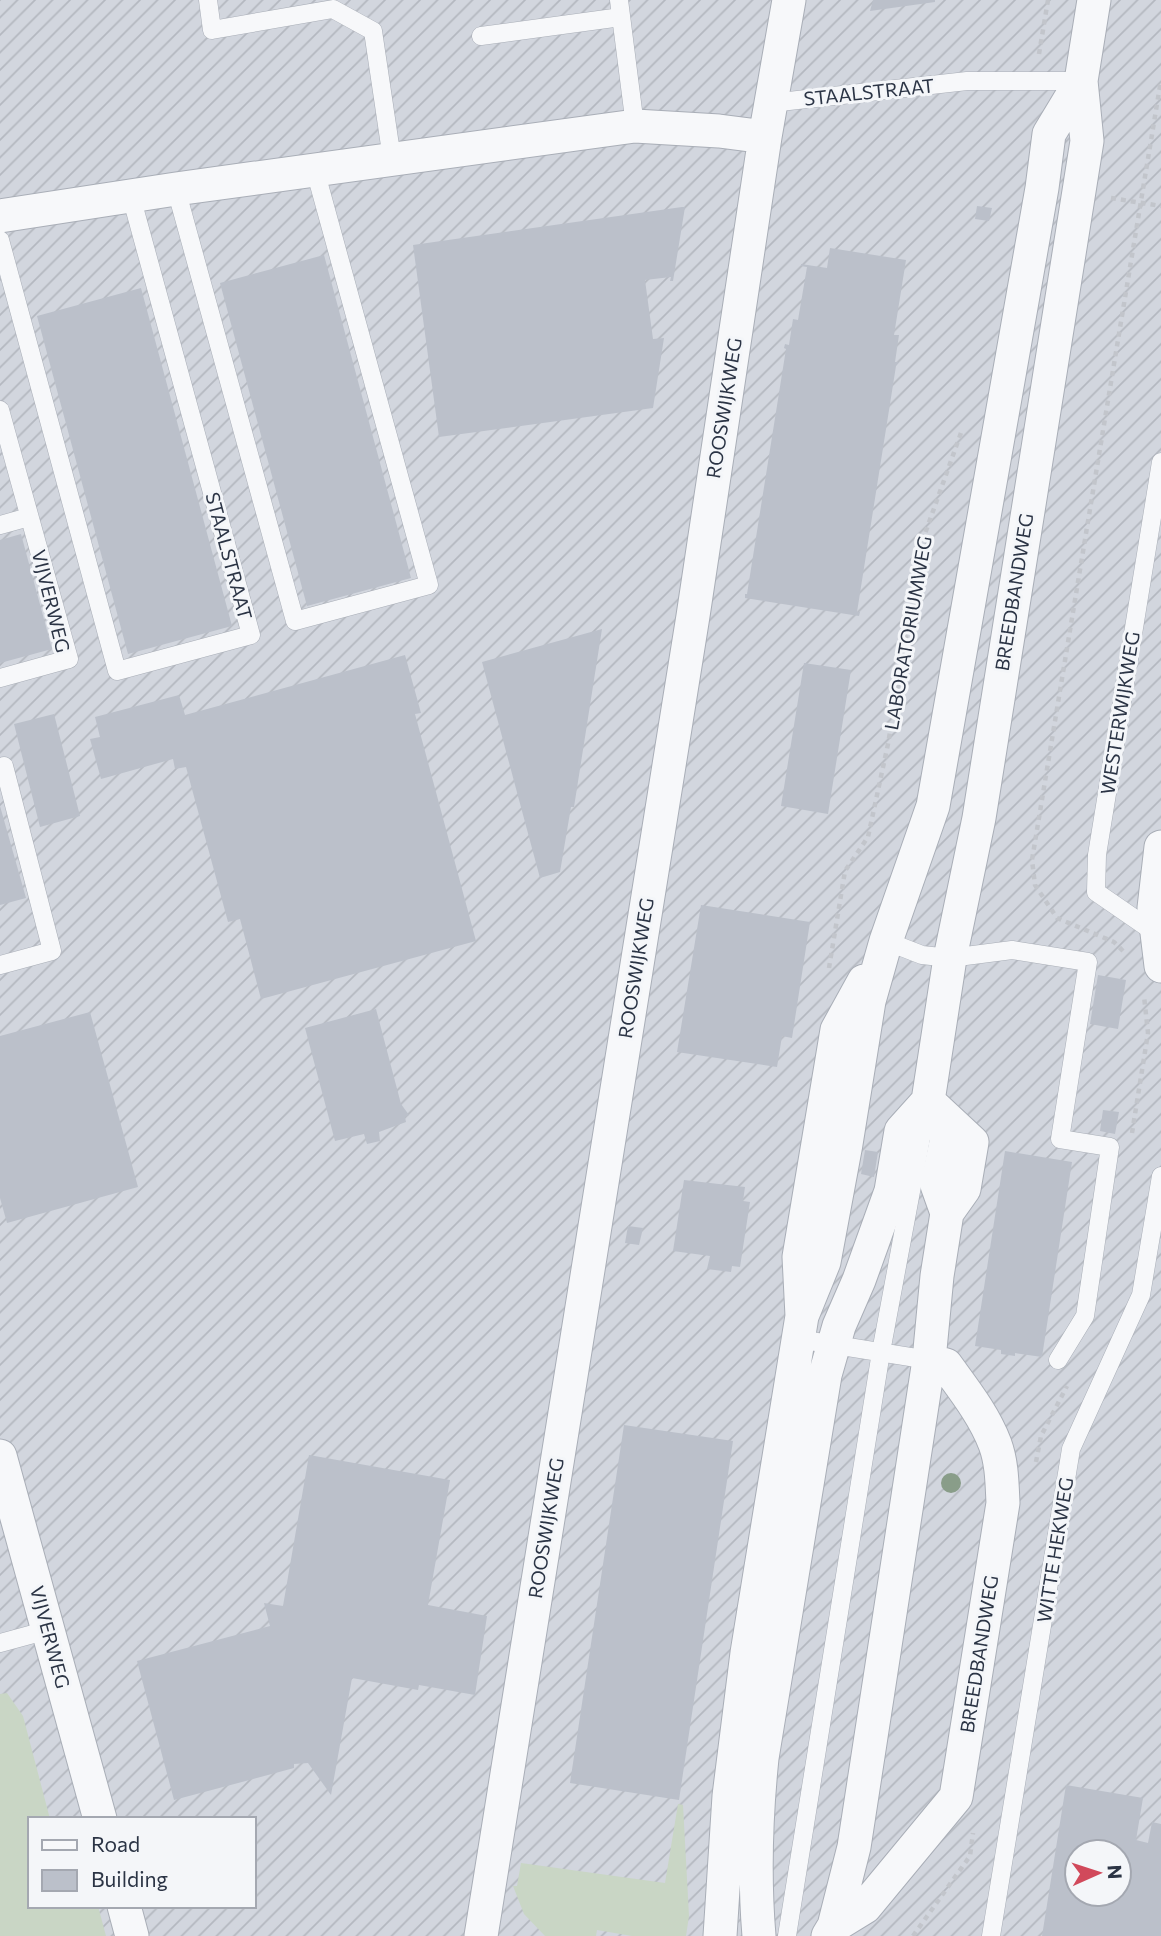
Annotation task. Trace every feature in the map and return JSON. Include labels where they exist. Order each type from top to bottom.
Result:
[{"type":"street","name":"ROOSWIJKWEG","points":[[481,1936],[690,630],[765,137],[789,0]]},
{"type":"street","name":"BREEDBANDWEG","points":[[831,1931],[854,1847],[929,1360],[937,1276],[947,1213],[964,1189],[972,1142],[928,1101],[950,958],[979,818],[1087,141],[1082,81],[1094,0]]},
{"type":"street","name":"BREEDBANDWEG","points":[[720,1936],[729,1796],[745,1666],[800,1328],[824,1262],[869,1001],[886,942],[933,806],[1042,188],[1049,134],[1082,81]]},
{"type":"street","points":[[0,216],[131,195],[635,126],[719,131],[765,137]]},
{"type":"street","points":[[1147,961],[1161,847]]},
{"type":"street","points":[[759,1936],[756,1874],[758,1793],[820,1399],[833,1344],[891,1191],[901,1131],[928,1101]]},
{"type":"street","name":"BREEDBANDWEG","points":[[831,1931],[865,1908],[956,1797],[1003,1503],[1001,1472],[995,1445],[985,1423],[946,1365],[929,1360]]},
{"type":"street","name":"VIJVERWEG","points":[[0,1456],[99,1817]]},
{"type":"street","points":[[125,1908],[132,1936]]},
{"type":"lane","points":[[208,0],[212,30],[333,9],[373,31],[392,159]]},
{"type":"lane","points":[[481,36],[620,8],[635,126]]},
{"type":"lane","name":"STAALSTRAAT","points":[[771,103],[967,81],[1082,81]]},
{"type":"lane","points":[[176,189],[295,621],[429,584],[314,170]]},
{"type":"lane","name":"STAALSTRAAT","points":[[0,240],[117,671],[251,635],[131,195]]},
{"type":"lane","name":"VIJVERWEG","points":[[0,410],[8,470],[29,517],[69,659],[0,678]]},
{"type":"lane","name":"WESTERWIJKWEG","points":[[1147,961],[1096,892],[1097,855],[1161,462]]},
{"type":"lane","points":[[0,525],[29,517]]},
{"type":"lane","points":[[0,965],[52,951],[4,766]]},
{"type":"lane","points":[[886,942],[922,955],[950,958],[1012,950],[1088,962],[1060,1139],[1110,1147],[1085,1316],[1058,1360]]},
{"type":"lane","name":"BREEDBANDWEG","points":[[787,1936],[881,1352],[928,1101]]},
{"type":"lane","name":"WITTE HEKWEG","points":[[991,1936],[1071,1449],[1141,1295],[1161,1176]]},
{"type":"lane","name":"BREEDBANDWEG","points":[[800,1328],[833,1344],[929,1360]]},
{"type":"lane","points":[[0,1643],[48,1630]]},
{"type":"path","points":[[1034,81],[1048,0]]},
{"type":"path","points":[[1143,1068],[1148,1033],[1147,961],[1114,942],[1057,918],[1035,885],[1032,860],[1161,80]]},
{"type":"path","points":[[1142,204],[1161,206]]},
{"type":"path","name":"LABORATORIUMWEG","points":[[827,979],[845,871],[868,837],[888,744],[922,542],[964,425]]},
{"type":"shaded area","points":[[0,0],[1161,0],[1161,1936],[0,1936]]},
{"type":"green space","points":[[7,1693],[23,1716],[49,1817],[28,1817],[28,1908],[99,1908],[106,1936],[0,1936],[0,1694]]},
{"type":"green space","points":[[678,1804],[683,1805],[689,1916],[686,1936],[632,1936],[597,1930],[596,1936],[545,1936],[524,1914],[513,1886],[517,1886],[521,1863],[665,1883]]},
{"type":"building","points":[[873,0],[935,0],[935,2],[870,11]]},
{"type":"building","points":[[977,206],[992,208],[989,221],[975,219]]},
{"type":"building","points":[[685,207],[673,281],[670,281],[671,277],[645,280],[653,339],[664,338],[653,408],[439,437],[413,245]]},
{"type":"building","points":[[830,248],[906,260],[894,335],[899,335],[895,362],[899,362],[896,366],[857,612],[860,612],[859,616],[745,598],[786,349],[784,348],[785,344],[789,345],[793,319],[798,320],[807,267],[801,264],[827,268]]},
{"type":"building","points":[[324,255],[411,578],[307,606],[220,283]]},
{"type":"building","points":[[141,288],[232,626],[128,654],[37,316]]},
{"type":"building","points":[[21,534],[52,649],[0,663],[0,540]]},
{"type":"building","points":[[602,629],[574,807],[571,807],[560,872],[540,878],[482,662]]},
{"type":"building","points":[[405,655],[421,713],[415,714],[476,941],[261,999],[240,919],[228,922],[186,767],[175,769],[173,759],[101,779],[90,739],[100,737],[95,717],[179,695],[185,715]]},
{"type":"building","points":[[804,663],[851,670],[828,814],[781,806]]},
{"type":"building","points":[[54,714],[80,816],[40,827],[14,724]]},
{"type":"building","points":[[0,806],[26,898],[0,905]]},
{"type":"building","points":[[701,905],[810,922],[792,1038],[782,1036],[777,1067],[677,1052]]},
{"type":"building","points":[[1098,975],[1126,980],[1118,1029],[1090,1024]]},
{"type":"building","points":[[376,1009],[401,1104],[409,1115],[405,1117],[406,1122],[379,1132],[380,1141],[367,1144],[364,1134],[335,1141],[305,1028]]},
{"type":"building","points":[[90,1012],[138,1187],[7,1223],[0,1198],[0,1036]]},
{"type":"building","points":[[1103,1110],[1119,1112],[1115,1134],[1100,1131]]},
{"type":"building","points":[[865,1150],[878,1152],[874,1177],[861,1174]]},
{"type":"building","points":[[1005,1151],[1072,1162],[1042,1357],[1001,1354],[1001,1350],[975,1346]]},
{"type":"building","points":[[684,1180],[745,1187],[743,1201],[750,1202],[740,1267],[732,1266],[731,1272],[707,1269],[710,1256],[673,1251]]},
{"type":"building","points":[[628,1226],[643,1228],[639,1245],[625,1243]]},
{"type":"building","points":[[624,1425],[733,1441],[679,1800],[570,1783]]},
{"type":"building","points":[[309,1455],[450,1480],[428,1605],[487,1616],[475,1695],[419,1685],[418,1690],[352,1678],[331,1795],[308,1763],[294,1764],[294,1768],[174,1800],[137,1661],[270,1626],[264,1603],[283,1606]]},
{"type":"building","points":[[1066,1785],[1143,1798],[1136,1840],[1148,1843],[1152,1822],[1161,1824],[1161,1936],[1042,1936]]}]
